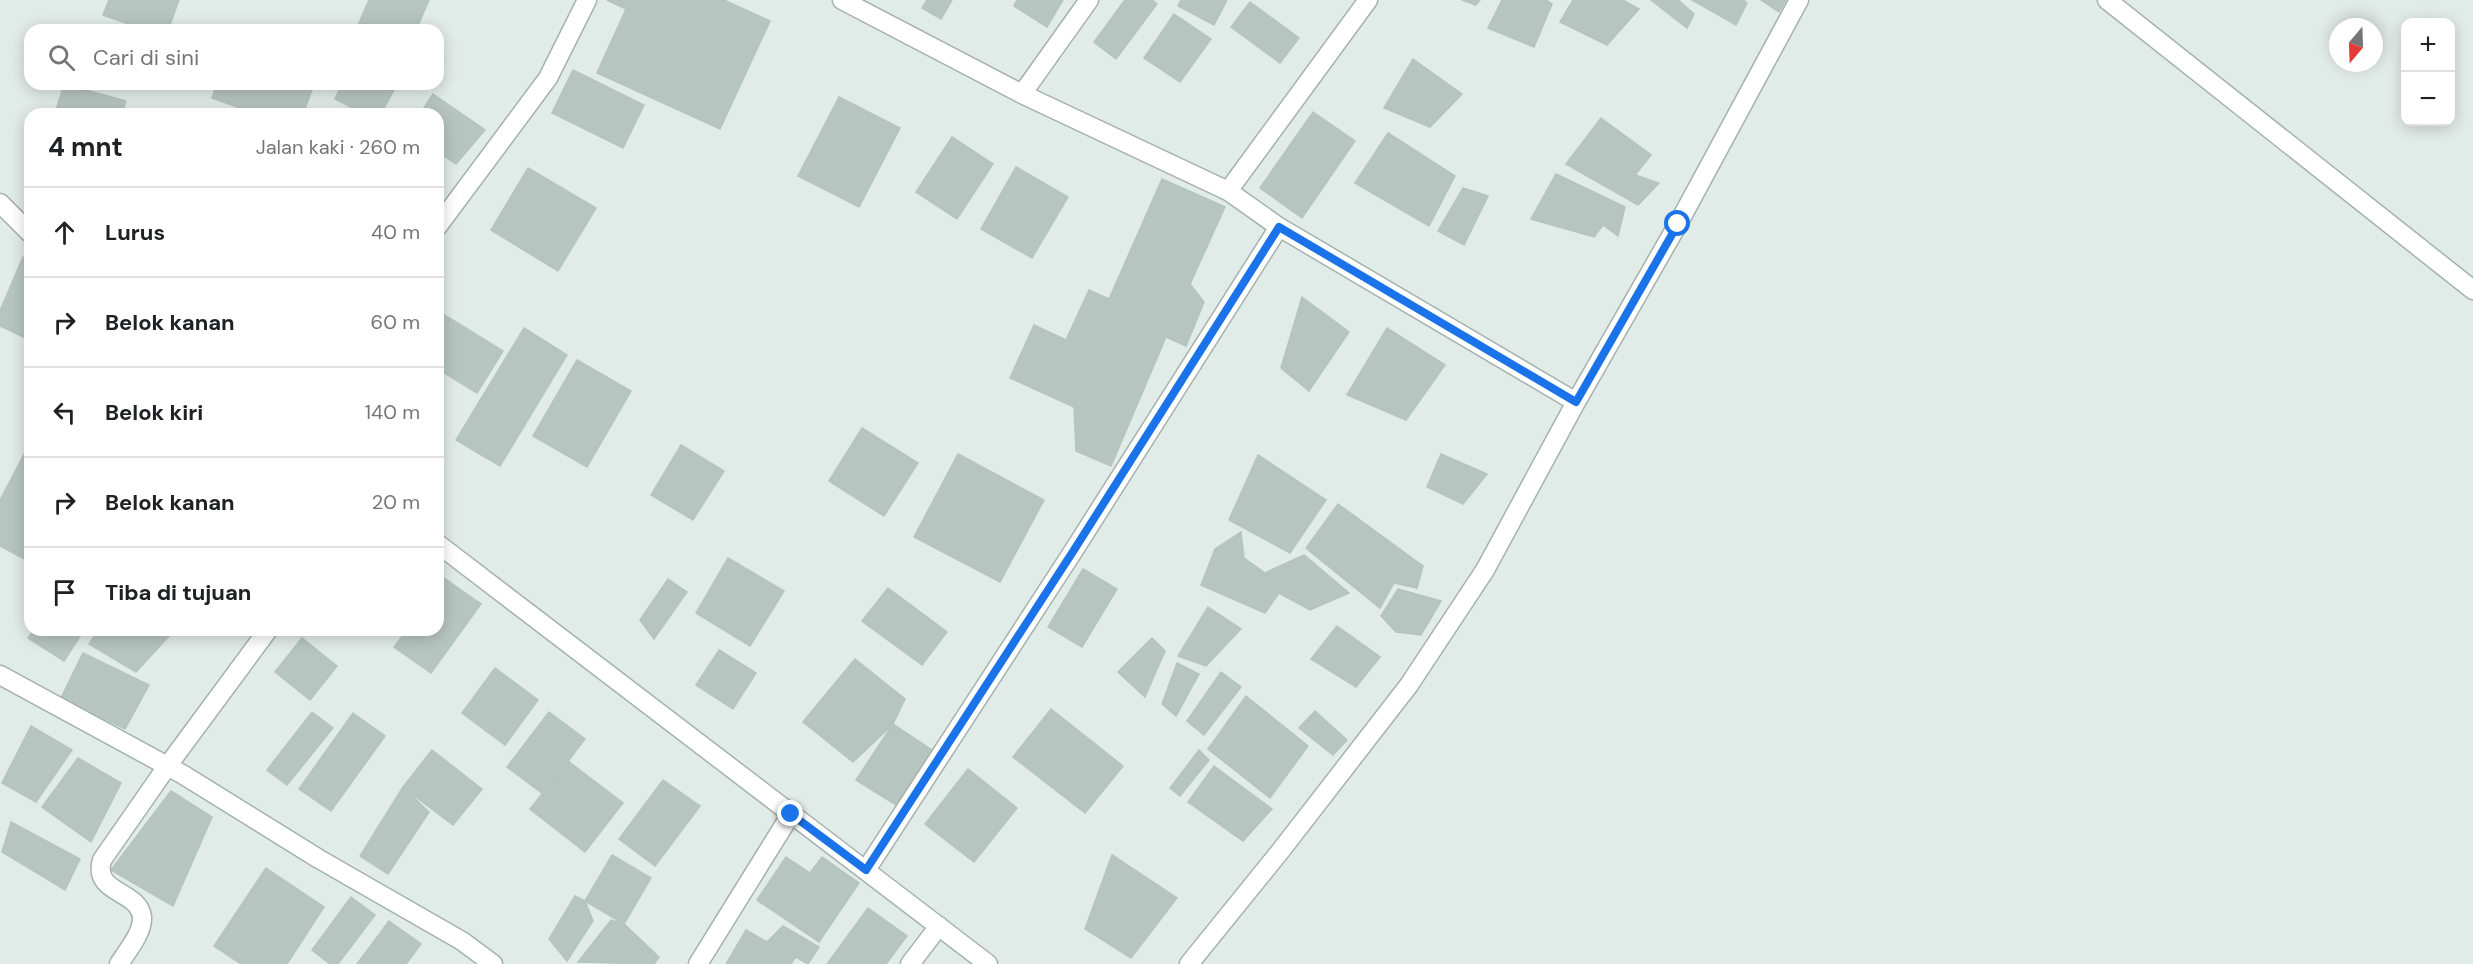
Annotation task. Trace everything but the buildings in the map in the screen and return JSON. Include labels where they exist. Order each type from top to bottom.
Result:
[{"type":"street","points":[[444,218],[548,78],[587,0]]},
{"type":"street","points":[[842,0],[1022,94],[1228,191],[1279,227],[1576,402]]},
{"type":"street","points":[[1022,94],[1089,0]]},
{"type":"street","points":[[1228,191],[1368,0]]},
{"type":"street","points":[[1189,964],[1408,685],[1485,570],[1576,402],[1678,224],[1798,0]]},
{"type":"street","points":[[2107,0],[2473,290]]},
{"type":"street","points":[[0,203],[24,226]]},
{"type":"street","points":[[866,870],[1074,550],[1279,227]]},
{"type":"street","points":[[444,549],[988,964]]},
{"type":"street","points":[[120,964],[140,929],[142,916],[137,906],[101,879],[99,870],[102,860],[166,768],[264,636]]},
{"type":"street","points":[[0,675],[166,768],[182,774],[319,859],[462,941],[493,964]]},
{"type":"street","points":[[698,964],[791,814]]},
{"type":"street","points":[[910,964],[939,926]]},
{"type":"route","points":[[791,814],[866,870],[1074,550],[1279,227],[1576,402],[1678,224]]}]
